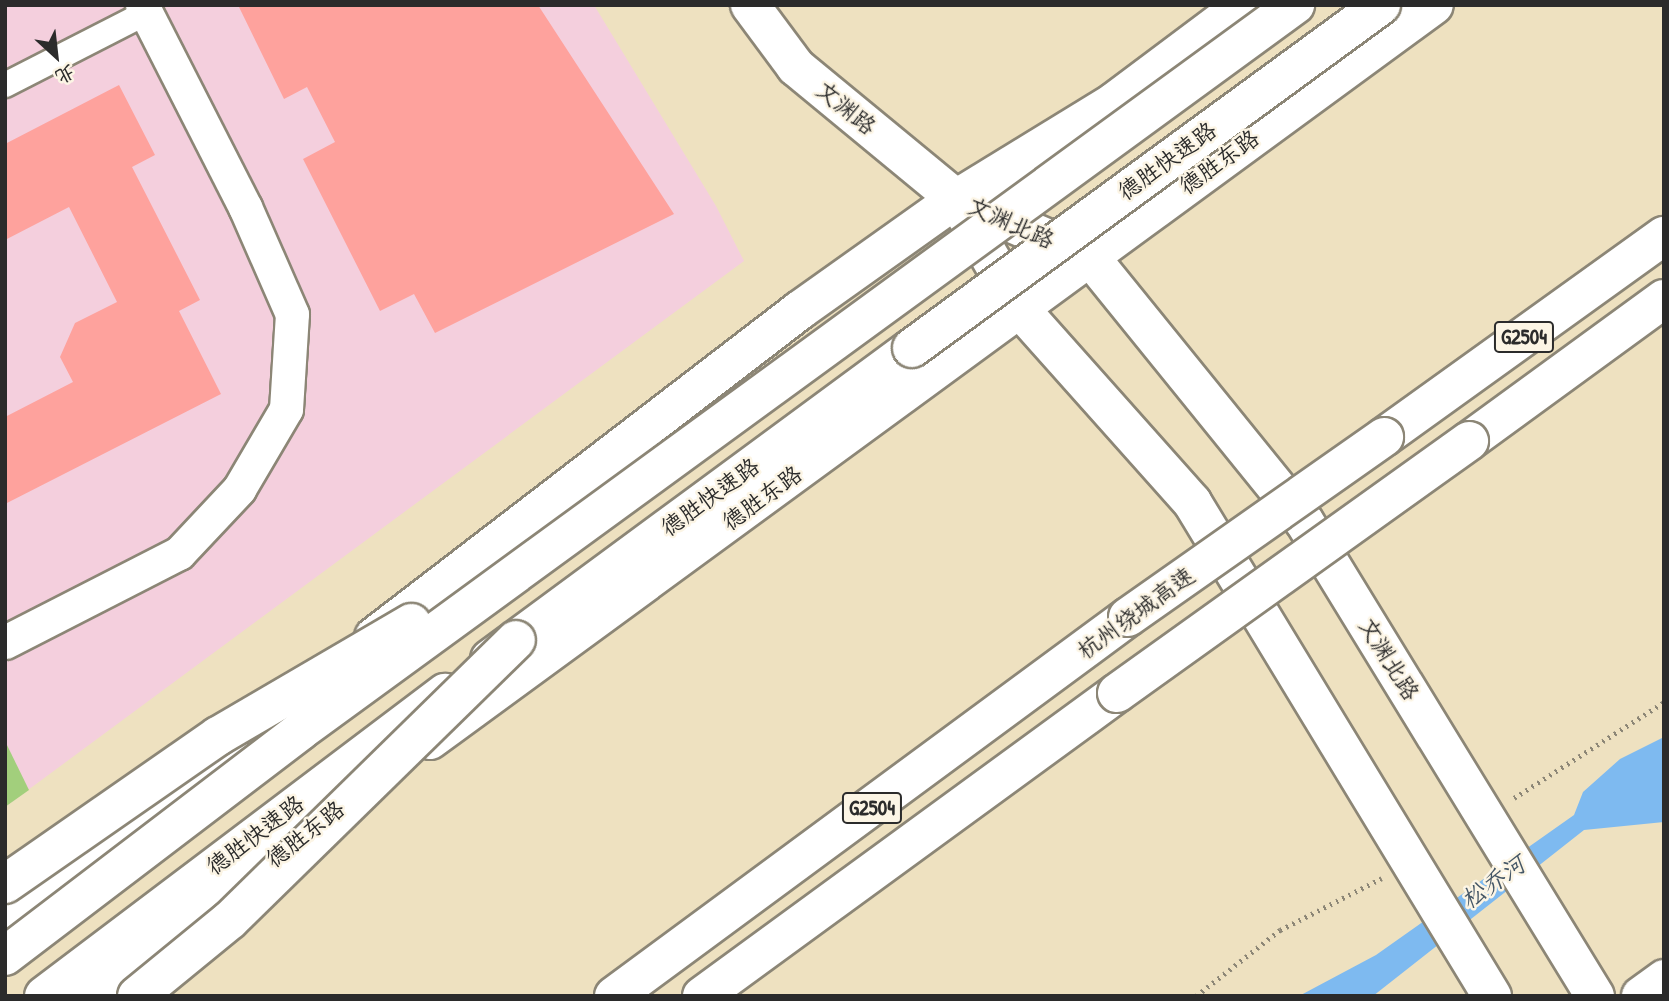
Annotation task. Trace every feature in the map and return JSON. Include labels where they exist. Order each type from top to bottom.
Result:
[{"type":"main road","name":"文渊路","points":[[750,5],[796,67],[956,198]]},
{"type":"main road","points":[[5,920],[800,310],[956,198],[1114,102],[1244,5]]},
{"type":"main road","points":[[5,956],[300,731],[1295,5]]},
{"type":"main road","name":"德胜快速路","points":[[44,996],[516,640],[1381,5]]},
{"type":"main road","name":"德胜东路","points":[[94,996],[354,796],[1434,5]]},
{"type":"main road","name":"文渊北路","points":[[956,198],[1090,257],[1304,521],[1595,996]]},
{"type":"main road","name":"文渊北路","points":[[956,198],[1020,309],[1192,502],[1492,996]]},
{"type":"main road","name":"杭州绕城高速","points":[[614,996],[1128,617],[1664,236]]},
{"type":"main road","name":"G2504","points":[[702,996],[1664,299]]},
{"type":"main road","points":[[5,884],[218,736],[606,508]]},
{"type":"main road","points":[[137,996],[230,920],[516,640]]},
{"type":"main road","points":[[1641,996],[1664,979]]},
{"type":"street","points":[[5,85],[144,9],[245,207],[292,314],[286,410],[239,489],[180,553],[5,642]]},
{"type":"path","points":[[1486,817],[1664,702]]},
{"type":"path","points":[[1196,996],[1280,930],[1411,863]]},
{"type":"shaded area","points":[[5,5],[594,5],[716,206],[744,261],[5,807]]},
{"type":"green space","points":[[5,741],[29,790],[5,807]]},
{"type":"water","name":"松乔河","points":[[1664,737],[1664,822],[1584,830],[1373,996],[1299,996],[1376,955],[1574,815],[1583,792],[1620,759]]},
{"type":"building","points":[[238,5],[538,5],[674,214],[435,333],[414,294],[380,311],[303,159],[335,142],[307,87],[284,99]]},
{"type":"building","points":[[119,85],[155,155],[132,167],[200,300],[179,311],[221,394],[5,504],[5,417],[73,382],[60,357],[75,323],[117,302],[69,207],[5,240],[5,144]]}]
